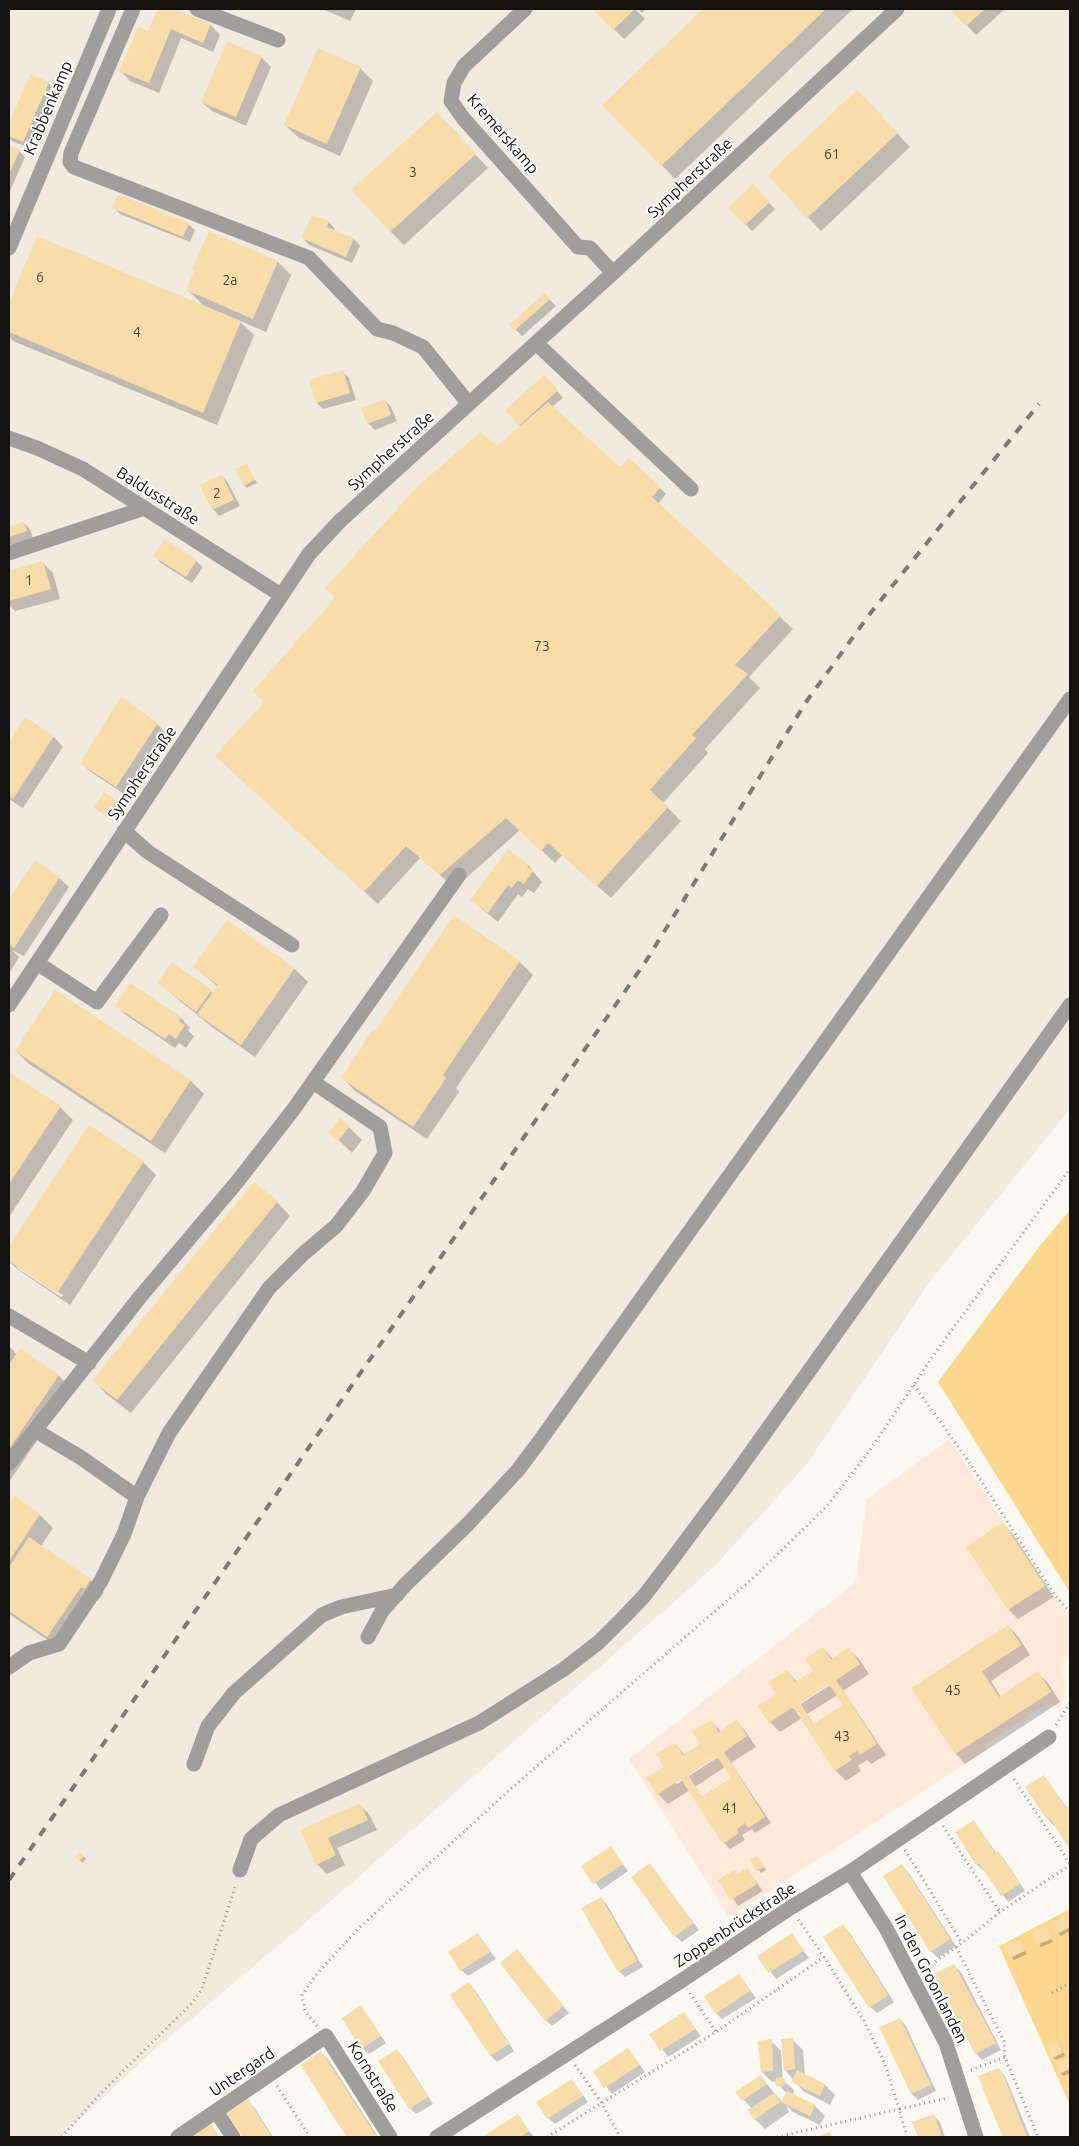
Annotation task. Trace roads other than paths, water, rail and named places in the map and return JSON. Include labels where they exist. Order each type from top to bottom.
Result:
[{"type":"street","name":"Krabbenkamp","points":[[9,248],[109,9]]},
{"type":"street","points":[[133,9],[72,153],[70,162],[74,167],[309,258],[377,329],[394,332],[423,347],[469,404]]},
{"type":"street","points":[[197,9],[222,13],[278,40]]},
{"type":"street","name":"Kremerskamp","points":[[524,9],[464,66],[454,83],[451,101],[463,118],[578,246],[590,248],[613,273]]},
{"type":"street","name":"Sympherstraße","points":[[9,1005],[309,554],[340,521],[613,273],[897,9]]},
{"type":"street","points":[[536,343],[691,488]]},
{"type":"street","name":"Baldusstraße","points":[[9,438],[37,448],[83,469],[281,595]]},
{"type":"street","points":[[9,553],[145,508]]},
{"type":"street","points":[[368,1637],[382,1611],[468,1524],[518,1470],[539,1442],[1070,699]]},
{"type":"street","points":[[124,831],[148,852],[292,945]]},
{"type":"street","points":[[9,1463],[140,1297],[237,1182],[313,1082],[459,875]]},
{"type":"street","points":[[37,963],[96,1002],[161,915]]},
{"type":"street","points":[[240,1870],[250,1839],[279,1815],[479,1722],[564,1669],[599,1642],[623,1618],[665,1569],[737,1472],[1070,1005]]},
{"type":"street","points":[[9,1667],[29,1653],[59,1644],[101,1581],[124,1534],[137,1497],[169,1433],[270,1288],[303,1254],[336,1226],[363,1190],[385,1153],[380,1127],[313,1082]]},
{"type":"street","points":[[9,1316],[89,1362]]},
{"type":"street","points":[[36,1430],[80,1457],[137,1497]]},
{"type":"street","points":[[194,1764],[208,1726],[234,1693],[322,1615],[341,1607],[397,1595]]},
{"type":"street","name":"Zoppenbrückstraße","points":[[437,2137],[681,1981],[790,1908],[850,1872],[1049,1737]]},
{"type":"street","name":"In den Groonlanden","points":[[850,1872],[886,1928],[946,2043],[976,2137]]},
{"type":"street","name":"Untergard","points":[[178,2137],[326,2036]]},
{"type":"street","name":"Kornstraße","points":[[326,2036],[390,2137]]},
{"type":"street","points":[[216,2111],[232,2137]]},
{"type":"railway","points":[[9,1880],[646,961],[806,702],[872,611],[1039,404]]}]
